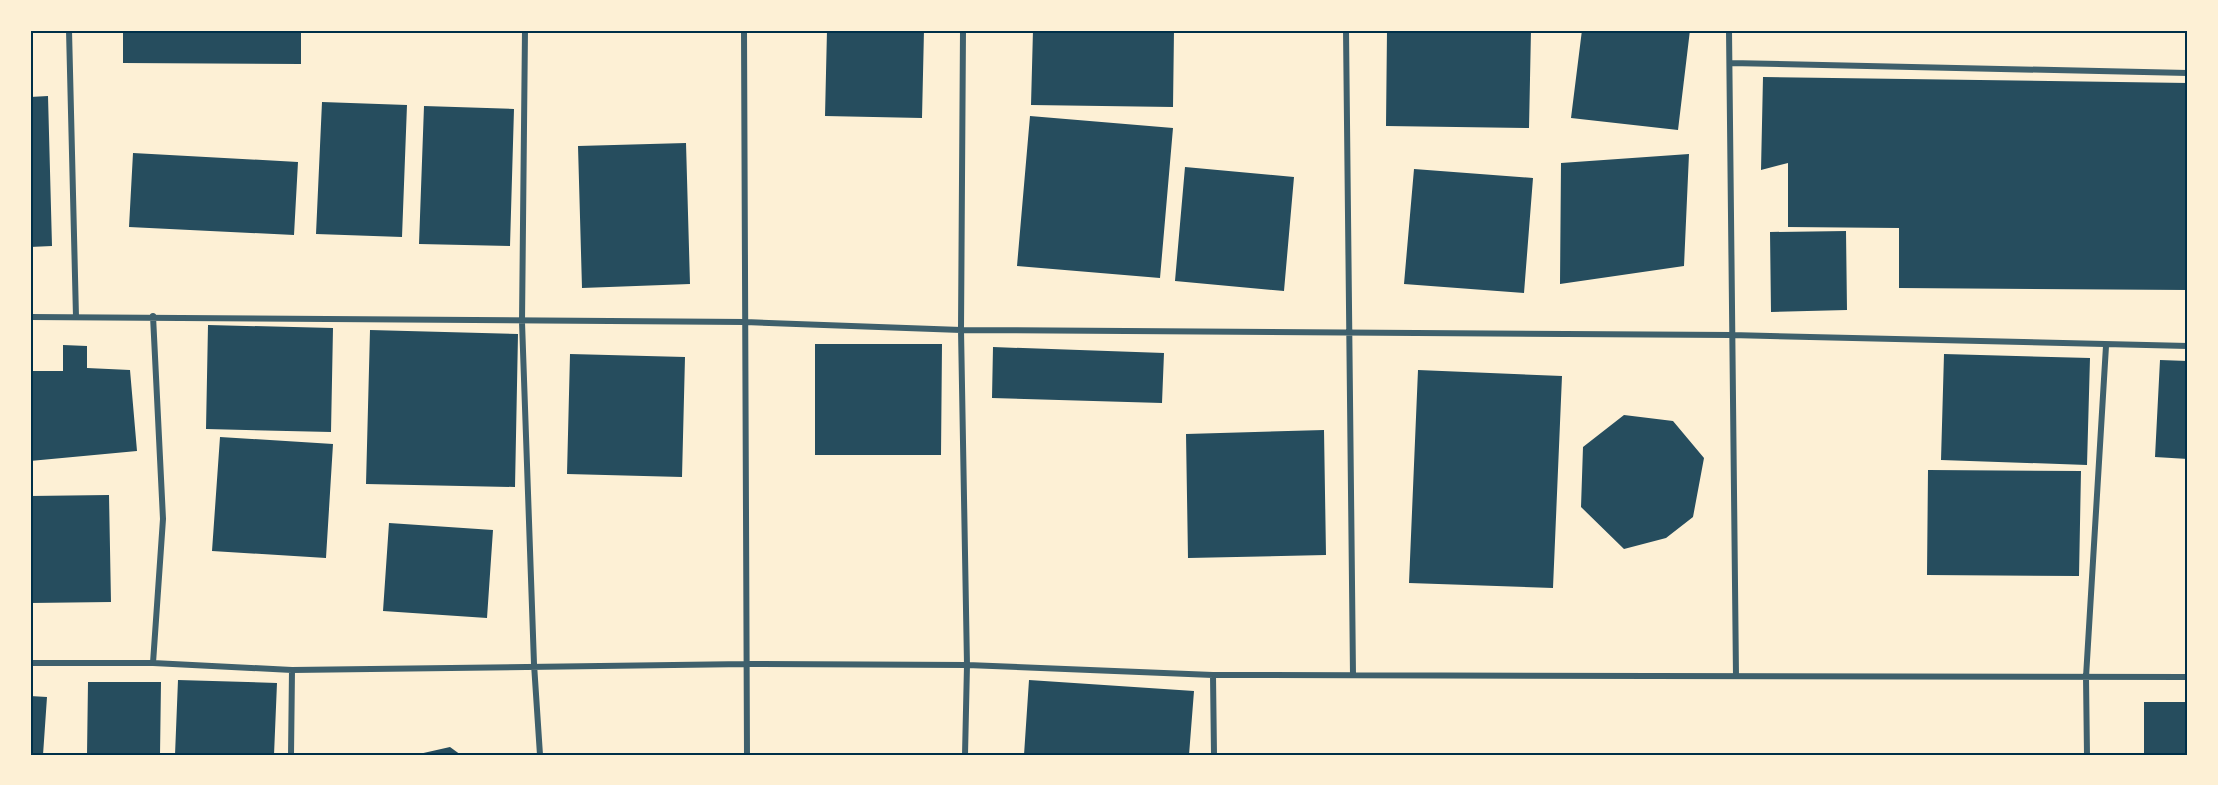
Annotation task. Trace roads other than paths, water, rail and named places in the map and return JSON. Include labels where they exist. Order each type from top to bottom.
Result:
[{"type":"street","points":[[69,30],[76,317]]},
{"type":"street","points":[[525,30],[522,322],[534,664],[540,755]]},
{"type":"street","points":[[744,30],[747,755]]},
{"type":"street","points":[[963,30],[961,330],[967,665],[965,755]]},
{"type":"street","points":[[1346,30],[1353,675]]},
{"type":"street","points":[[1729,30],[1736,676]]},
{"type":"street","points":[[1730,63],[2188,73]]},
{"type":"street","points":[[153,316],[163,519],[153,663]]},
{"type":"street","points":[[30,317],[153,316],[522,322],[745,322],[961,330],[1731,335],[2106,346],[2188,346]]},
{"type":"street","points":[[2086,755],[2086,677],[2106,346]]},
{"type":"street","points":[[30,663],[153,663],[292,670],[534,664],[747,664],[967,665],[1213,675],[2188,677]]},
{"type":"street","points":[[291,755],[292,670]]},
{"type":"street","points":[[1213,675],[1214,755]]}]
